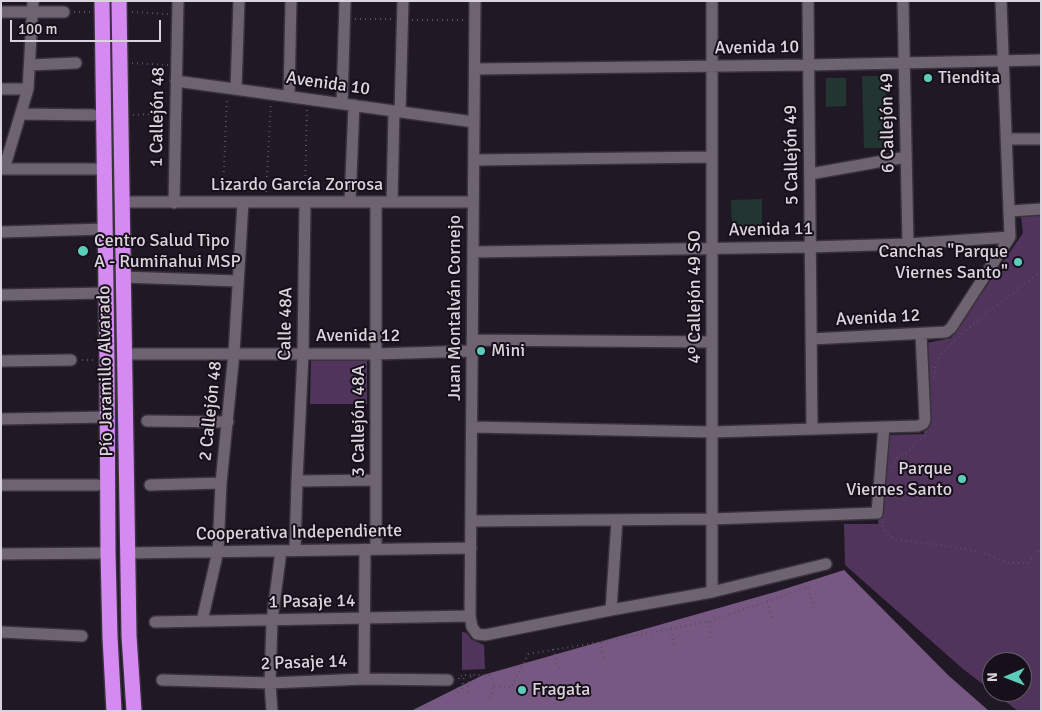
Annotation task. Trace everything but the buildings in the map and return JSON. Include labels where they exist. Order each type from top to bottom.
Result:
[{"type":"highway","name":"Pío Jaramillo Alvarado","points":[[102,7],[108,553],[114,711]]},
{"type":"highway","name":"Pío Jaramillo Alvarado","points":[[119,7],[127,553],[129,636],[134,711]]},
{"type":"street","name":"1 Callejón 48","points":[[174,202],[178,1]]},
{"type":"street","points":[[232,88],[239,1]]},
{"type":"street","points":[[289,96],[291,1]]},
{"type":"street","points":[[345,1],[350,202]]},
{"type":"street","points":[[392,202],[403,1]]},
{"type":"street","name":"Juan Montalván Cornejo","points":[[470,616],[475,1]]},
{"type":"street","name":"4º Callejón 49 SO","points":[[712,1],[712,592]]},
{"type":"street","name":"5 Callejón 49","points":[[808,1],[812,429]]},
{"type":"street","name":"6 Callejón 49","points":[[903,1],[908,244]]},
{"type":"street","points":[[1001,1],[1010,237]]},
{"type":"street","points":[[1,12],[33,7],[64,12]]},
{"type":"street","points":[[33,7],[28,89],[3,169],[104,169]]},
{"type":"street","name":"Avenida 10","points":[[474,68],[808,65],[1041,60]]},
{"type":"street","points":[[30,65],[76,63]]},
{"type":"street","name":"Avenida 10","points":[[176,81],[474,122]]},
{"type":"street","points":[[1,89],[28,89]]},
{"type":"street","points":[[21,114],[93,115]]},
{"type":"street","points":[[1006,139],[1041,139]]},
{"type":"street","points":[[474,160],[712,157]]},
{"type":"street","points":[[810,174],[906,158]]},
{"type":"street","name":"Lizardo García Zorrosa","points":[[122,202],[473,202]]},
{"type":"street","name":"2 Callejón 48","points":[[202,622],[218,551],[221,483],[234,353],[243,202]]},
{"type":"street","name":"Calle 48A","points":[[296,551],[303,354],[305,202]]},
{"type":"street","name":"3 Callejón 48A","points":[[364,679],[365,618],[376,480],[376,202]]},
{"type":"street","points":[[1010,212],[1041,210]]},
{"type":"street","points":[[1,232],[105,230]]},
{"type":"street","name":"Avenida 11","points":[[473,252],[810,247],[908,244],[1010,237]]},
{"type":"street","name":"Avenida 12","points":[[811,339],[946,332],[951,328],[1010,237]]},
{"type":"street","points":[[123,277],[238,281]]},
{"type":"street","points":[[1,295],[106,293]]},
{"type":"street","points":[[472,428],[712,432],[918,426],[923,424],[925,420],[921,334]]},
{"type":"street","name":"Avenida 12","points":[[125,354],[376,354],[472,345],[712,342]]},
{"type":"street","points":[[1,361],[71,360]]},
{"type":"street","points":[[1,419],[107,417]]},
{"type":"street","points":[[147,420],[228,422]]},
{"type":"street","points":[[471,521],[712,519],[877,513],[884,427]]},
{"type":"street","points":[[297,481],[376,480]]},
{"type":"street","points":[[150,484],[221,483]]},
{"type":"street","points":[[1,485],[97,485]]},
{"type":"street","points":[[611,610],[618,520]]},
{"type":"street","name":"Cooperativa Independiente","points":[[127,553],[470,548]]},
{"type":"street","points":[[272,711],[270,683],[272,620],[281,551]]},
{"type":"street","points":[[1,554],[108,553]]},
{"type":"street","points":[[470,616],[472,627],[477,634],[485,635],[712,592],[826,564]]},
{"type":"street","name":"1 Pasaje 14","points":[[155,622],[470,616]]},
{"type":"street","points":[[1,632],[82,636]]},
{"type":"street","name":"2 Pasaje 14","points":[[162,680],[270,683],[364,679],[448,680]]},
{"type":"path","points":[[64,12],[102,7]]},
{"type":"path","points":[[119,7],[178,14]]},
{"type":"path","points":[[120,62],[176,65]]},
{"type":"path","points":[[223,202],[232,88]]},
{"type":"path","points":[[266,202],[272,94]]},
{"type":"path","points":[[305,202],[308,99]]},
{"type":"path","points":[[121,116],[176,113]]},
{"type":"path","points":[[934,381],[935,365],[941,353],[978,320],[1041,272]]},
{"type":"path","points":[[71,360],[107,360]]},
{"type":"path","points":[[891,471],[897,458],[906,453],[929,432]]},
{"type":"path","points":[[883,515],[882,527],[896,540],[942,545],[980,552],[1010,563],[1028,563],[1041,548]]},
{"type":"path","points":[[494,686],[511,688],[528,654],[708,622],[808,587],[814,610]]},
{"type":"path","points":[[767,602],[773,619]]},
{"type":"path","points":[[708,622],[712,637]]},
{"type":"path","points":[[671,629],[674,645]]},
{"type":"path","points":[[601,642],[603,658]]},
{"type":"path","points":[[553,649],[559,668]]},
{"type":"path","points":[[462,689],[464,675],[490,675],[494,686],[489,702]]},
{"type":"path","points":[[467,692],[471,675]]},
{"type":"shaded area","name":"Parque Viernes Santo","points":[[1041,215],[1041,711],[1018,711],[1006,702],[1032,702],[1032,652],[982,652],[982,683],[963,669],[845,565],[844,524],[878,524],[887,435],[924,434],[922,344],[951,338],[1023,233],[1021,217]]},
{"type":"shaded area","points":[[367,359],[367,404],[310,404],[311,360]]},
{"type":"shaded area","points":[[844,570],[948,675],[989,711],[411,711],[483,675],[775,592]]},
{"type":"shaded area","points":[[462,632],[467,633],[471,639],[484,645],[485,669],[462,670]]},
{"type":"place","name":"Tiendita","points":[[928,78]]},
{"type":"place","name":"Centro Salud Tipo A - Rumiñahui MSP","points":[[83,251]]},
{"type":"place","name":"Canchas \"Parque Viernes Santo\"","points":[[1018,262]]},
{"type":"place","name":"Mini","points":[[481,351]]},
{"type":"place","name":"Parque Viernes Santo","points":[[962,479]]},
{"type":"place","name":"Fragata","points":[[522,690]]}]
